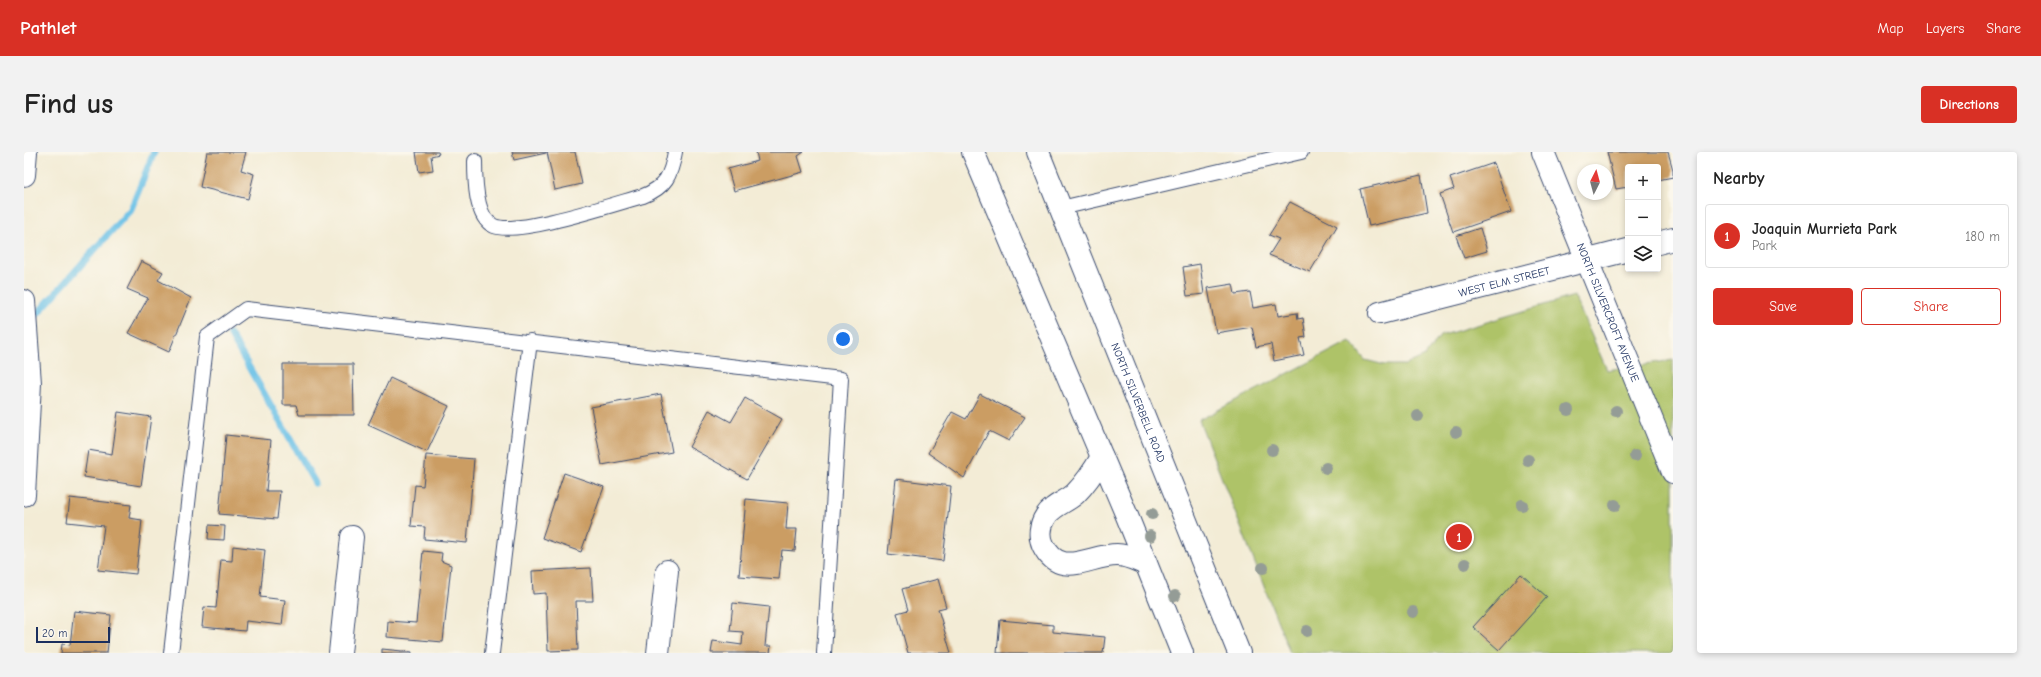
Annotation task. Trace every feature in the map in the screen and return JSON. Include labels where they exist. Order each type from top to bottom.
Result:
[{"type":"street","points":[[24,175],[26,152]]},
{"type":"street","points":[[973,152],[1102,457],[1182,653]]},
{"type":"street","name":"NORTH SILVERBELL ROAD","points":[[1038,152],[1239,653]]},
{"type":"street","name":"NORTH SILVERCROFT AVENUE","points":[[1543,152],[1673,472]]},
{"type":"street","points":[[1661,242],[1673,239]]},
{"type":"street","name":"WEST ELM STREET","points":[[1380,313],[1586,259],[1625,251]]},
{"type":"street","points":[[24,301],[30,383],[26,419],[24,495]]},
{"type":"street","points":[[1102,457],[1090,478],[1074,495],[1046,515],[1040,534],[1042,543],[1054,559],[1072,565],[1102,556],[1117,555],[1132,558],[1146,564]]},
{"type":"street","points":[[340,653],[352,537]]},
{"type":"street","points":[[658,653],[667,572]]},
{"type":"lane","points":[[475,161],[475,186],[482,215],[493,226],[508,228],[534,226],[643,196],[655,191],[666,181],[673,166],[675,152]]},
{"type":"lane","points":[[1060,208],[1301,152]]},
{"type":"lane","points":[[171,653],[207,337],[246,309],[530,341],[841,379],[824,653]]},
{"type":"lane","points":[[492,653],[530,341]]},
{"type":"green space","points":[[1574,296],[1607,370],[1673,360],[1673,653],[1290,653],[1199,420],[1350,341],[1365,360],[1385,365],[1405,365],[1425,356],[1440,336]]},
{"type":"building","points":[[207,152],[246,152],[241,170],[254,174],[248,199],[200,187]]},
{"type":"building","points":[[416,152],[438,152],[439,154],[431,156],[433,170],[419,172]]},
{"type":"building","points":[[512,152],[546,152],[546,153],[514,160]]},
{"type":"building","points":[[547,152],[575,152],[582,184],[555,190]]},
{"type":"building","points":[[756,152],[804,152],[798,156],[803,172],[734,191],[728,169],[758,161]]},
{"type":"building","points":[[1607,152],[1668,152],[1673,170],[1673,177],[1661,179],[1661,164],[1625,164],[1625,188],[1616,189],[1613,177],[1613,164],[1610,164]]},
{"type":"building","points":[[1494,163],[1511,212],[1453,232],[1440,194],[1454,189],[1450,178]]},
{"type":"building","points":[[1421,175],[1427,213],[1369,226],[1360,189]]},
{"type":"building","points":[[1290,202],[1337,226],[1310,272],[1269,255],[1279,239],[1269,235]]},
{"type":"building","points":[[1480,228],[1487,251],[1464,258],[1456,236]]},
{"type":"building","points":[[141,261],[163,272],[158,280],[191,298],[169,352],[128,333],[148,298],[127,289]]},
{"type":"building","points":[[1200,264],[1204,294],[1187,296],[1183,267]]},
{"type":"building","points":[[1233,284],[1235,294],[1250,292],[1253,308],[1276,304],[1278,316],[1297,313],[1298,319],[1303,318],[1306,337],[1300,338],[1304,355],[1274,361],[1271,344],[1256,347],[1252,327],[1216,333],[1208,288]]},
{"type":"building","points":[[283,364],[353,364],[354,415],[299,415],[296,405],[283,405]]},
{"type":"building","points":[[390,378],[449,406],[427,452],[368,425]]},
{"type":"building","points":[[661,394],[672,452],[602,465],[591,407]]},
{"type":"building","points":[[980,394],[1025,417],[1009,441],[989,431],[964,478],[928,453],[952,412],[966,419]]},
{"type":"building","points":[[745,398],[782,419],[747,479],[689,447],[709,410],[731,422]]},
{"type":"building","points":[[118,412],[151,417],[141,486],[84,477],[88,450],[112,454]]},
{"type":"building","points":[[226,435],[271,440],[266,491],[280,491],[277,519],[219,514]]},
{"type":"building","points":[[426,455],[474,459],[467,543],[424,539],[425,527],[411,526],[415,485],[423,486]]},
{"type":"building","points":[[564,473],[604,487],[581,552],[542,538]]},
{"type":"building","points":[[896,479],[951,486],[943,561],[888,554]]},
{"type":"building","points":[[70,498],[131,505],[129,518],[142,520],[136,574],[98,570],[104,526],[67,522]]},
{"type":"building","points":[[746,499],[788,503],[786,529],[797,529],[795,551],[782,550],[779,579],[739,576]]},
{"type":"building","points":[[209,525],[225,526],[224,540],[208,539]]},
{"type":"building","points":[[233,546],[265,550],[260,597],[285,600],[282,625],[246,621],[245,631],[202,627],[204,607],[216,608],[221,560],[232,561]]},
{"type":"building","points":[[423,551],[442,553],[441,561],[451,565],[443,642],[387,637],[388,621],[416,623]]},
{"type":"building","points":[[591,568],[593,601],[576,601],[578,650],[548,651],[546,593],[533,594],[532,571]]},
{"type":"building","points":[[1521,574],[1547,597],[1499,650],[1473,627]]},
{"type":"building","points":[[938,579],[946,607],[938,609],[951,653],[908,653],[897,613],[908,610],[902,589]]},
{"type":"building","points":[[733,603],[769,607],[765,646],[771,646],[770,653],[711,653],[713,641],[742,645],[743,632],[730,631]]},
{"type":"building","points":[[74,611],[111,615],[107,653],[61,653],[62,644],[70,645]]},
{"type":"building","points":[[1000,620],[1053,625],[1053,632],[1105,637],[1103,653],[997,653]]},
{"type":"building","points":[[382,649],[412,652],[412,653],[382,653]]},
{"type":"waterway","points":[[30,322],[131,209],[154,152]]},
{"type":"waterway","points":[[230,334],[315,483]]},
{"type":"place","name":"Joaquin Murrieta Park","points":[[1459,537]]}]
